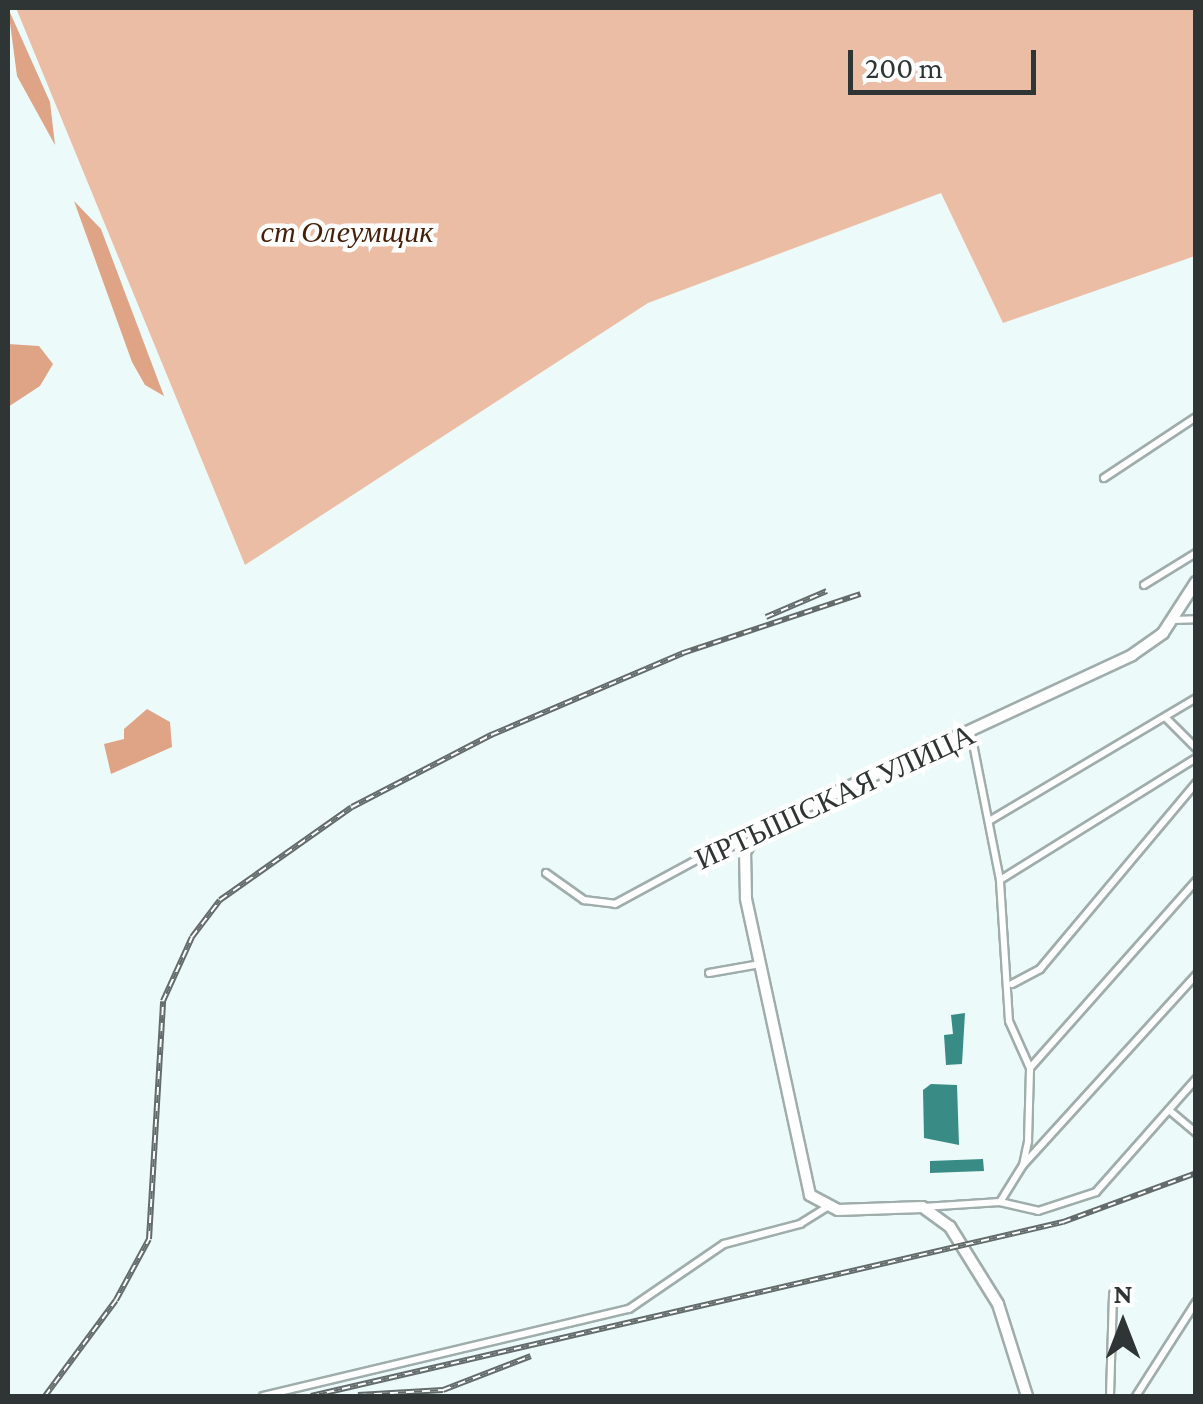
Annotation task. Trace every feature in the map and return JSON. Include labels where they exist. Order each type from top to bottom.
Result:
[{"type":"main road","name":"ИРТЫШСКАЯ УЛИЦА","points":[[748,842],[782,818],[1132,656],[1172,620],[1196,582]]},
{"type":"main road","points":[[748,842],[744,889],[807,1188],[828,1207],[922,1207],[950,1227],[980,1271],[1027,1396]]},
{"type":"street","points":[[1104,478],[1196,417]]},
{"type":"street","points":[[1144,585],[1196,553]]},
{"type":"street","points":[[1172,620],[1196,619]]},
{"type":"street","points":[[989,821],[1196,698]]},
{"type":"street","points":[[1165,717],[1196,748]]},
{"type":"street","points":[[971,733],[1000,880],[1012,984],[1009,1021],[1030,1068],[1024,1165]]},
{"type":"street","points":[[1000,880],[1196,758]]},
{"type":"street","points":[[1012,984],[1040,969],[1196,783]]},
{"type":"street","name":"ИРТЫШСКАЯ УЛИЦА","points":[[546,873],[584,900],[615,904],[713,851],[748,842]]},
{"type":"street","points":[[1030,1068],[1196,881]]},
{"type":"street","points":[[709,973],[760,964]]},
{"type":"street","points":[[1000,1202],[1024,1165],[1196,974]]},
{"type":"street","points":[[922,1207],[1000,1202],[1038,1210],[1096,1192],[1196,1079]]},
{"type":"street","points":[[1169,1110],[1196,1133]]},
{"type":"street","points":[[262,1396],[630,1309],[724,1244],[800,1224],[828,1207]]},
{"type":"street","points":[[1110,1396],[1113,1294]]},
{"type":"street","points":[[1136,1396],[1196,1302]]},
{"type":"green space","name":"ст Олеумщик","points":[[16,8],[1195,8],[1195,256],[1003,323],[941,193],[648,303],[245,565]]},
{"type":"shaded area","points":[[8,8],[50,102],[55,145],[17,76]]},
{"type":"shaded area","points":[[74,201],[101,229],[164,396],[145,385],[132,362]]},
{"type":"shaded area","points":[[8,344],[39,346],[53,364],[40,386],[8,407]]},
{"type":"shaded area","points":[[147,709],[170,722],[172,747],[111,774],[104,744],[124,739],[124,729]]},
{"type":"building","points":[[965,1013],[962,1064],[946,1065],[944,1035],[953,1034],[951,1015]]},
{"type":"building","points":[[931,1084],[957,1085],[959,1145],[924,1138],[923,1090]]},
{"type":"building","points":[[983,1159],[984,1171],[930,1173],[930,1161]]},
{"type":"railway","points":[[766,617],[827,591]]},
{"type":"railway","points":[[45,1396],[116,1300],[149,1239],[163,1001],[192,937],[220,900],[352,807],[491,735],[683,653],[860,594]]},
{"type":"railway","points":[[311,1396],[1063,1222],[1196,1173]]},
{"type":"railway","points":[[358,1395],[443,1390],[531,1356]]}]
